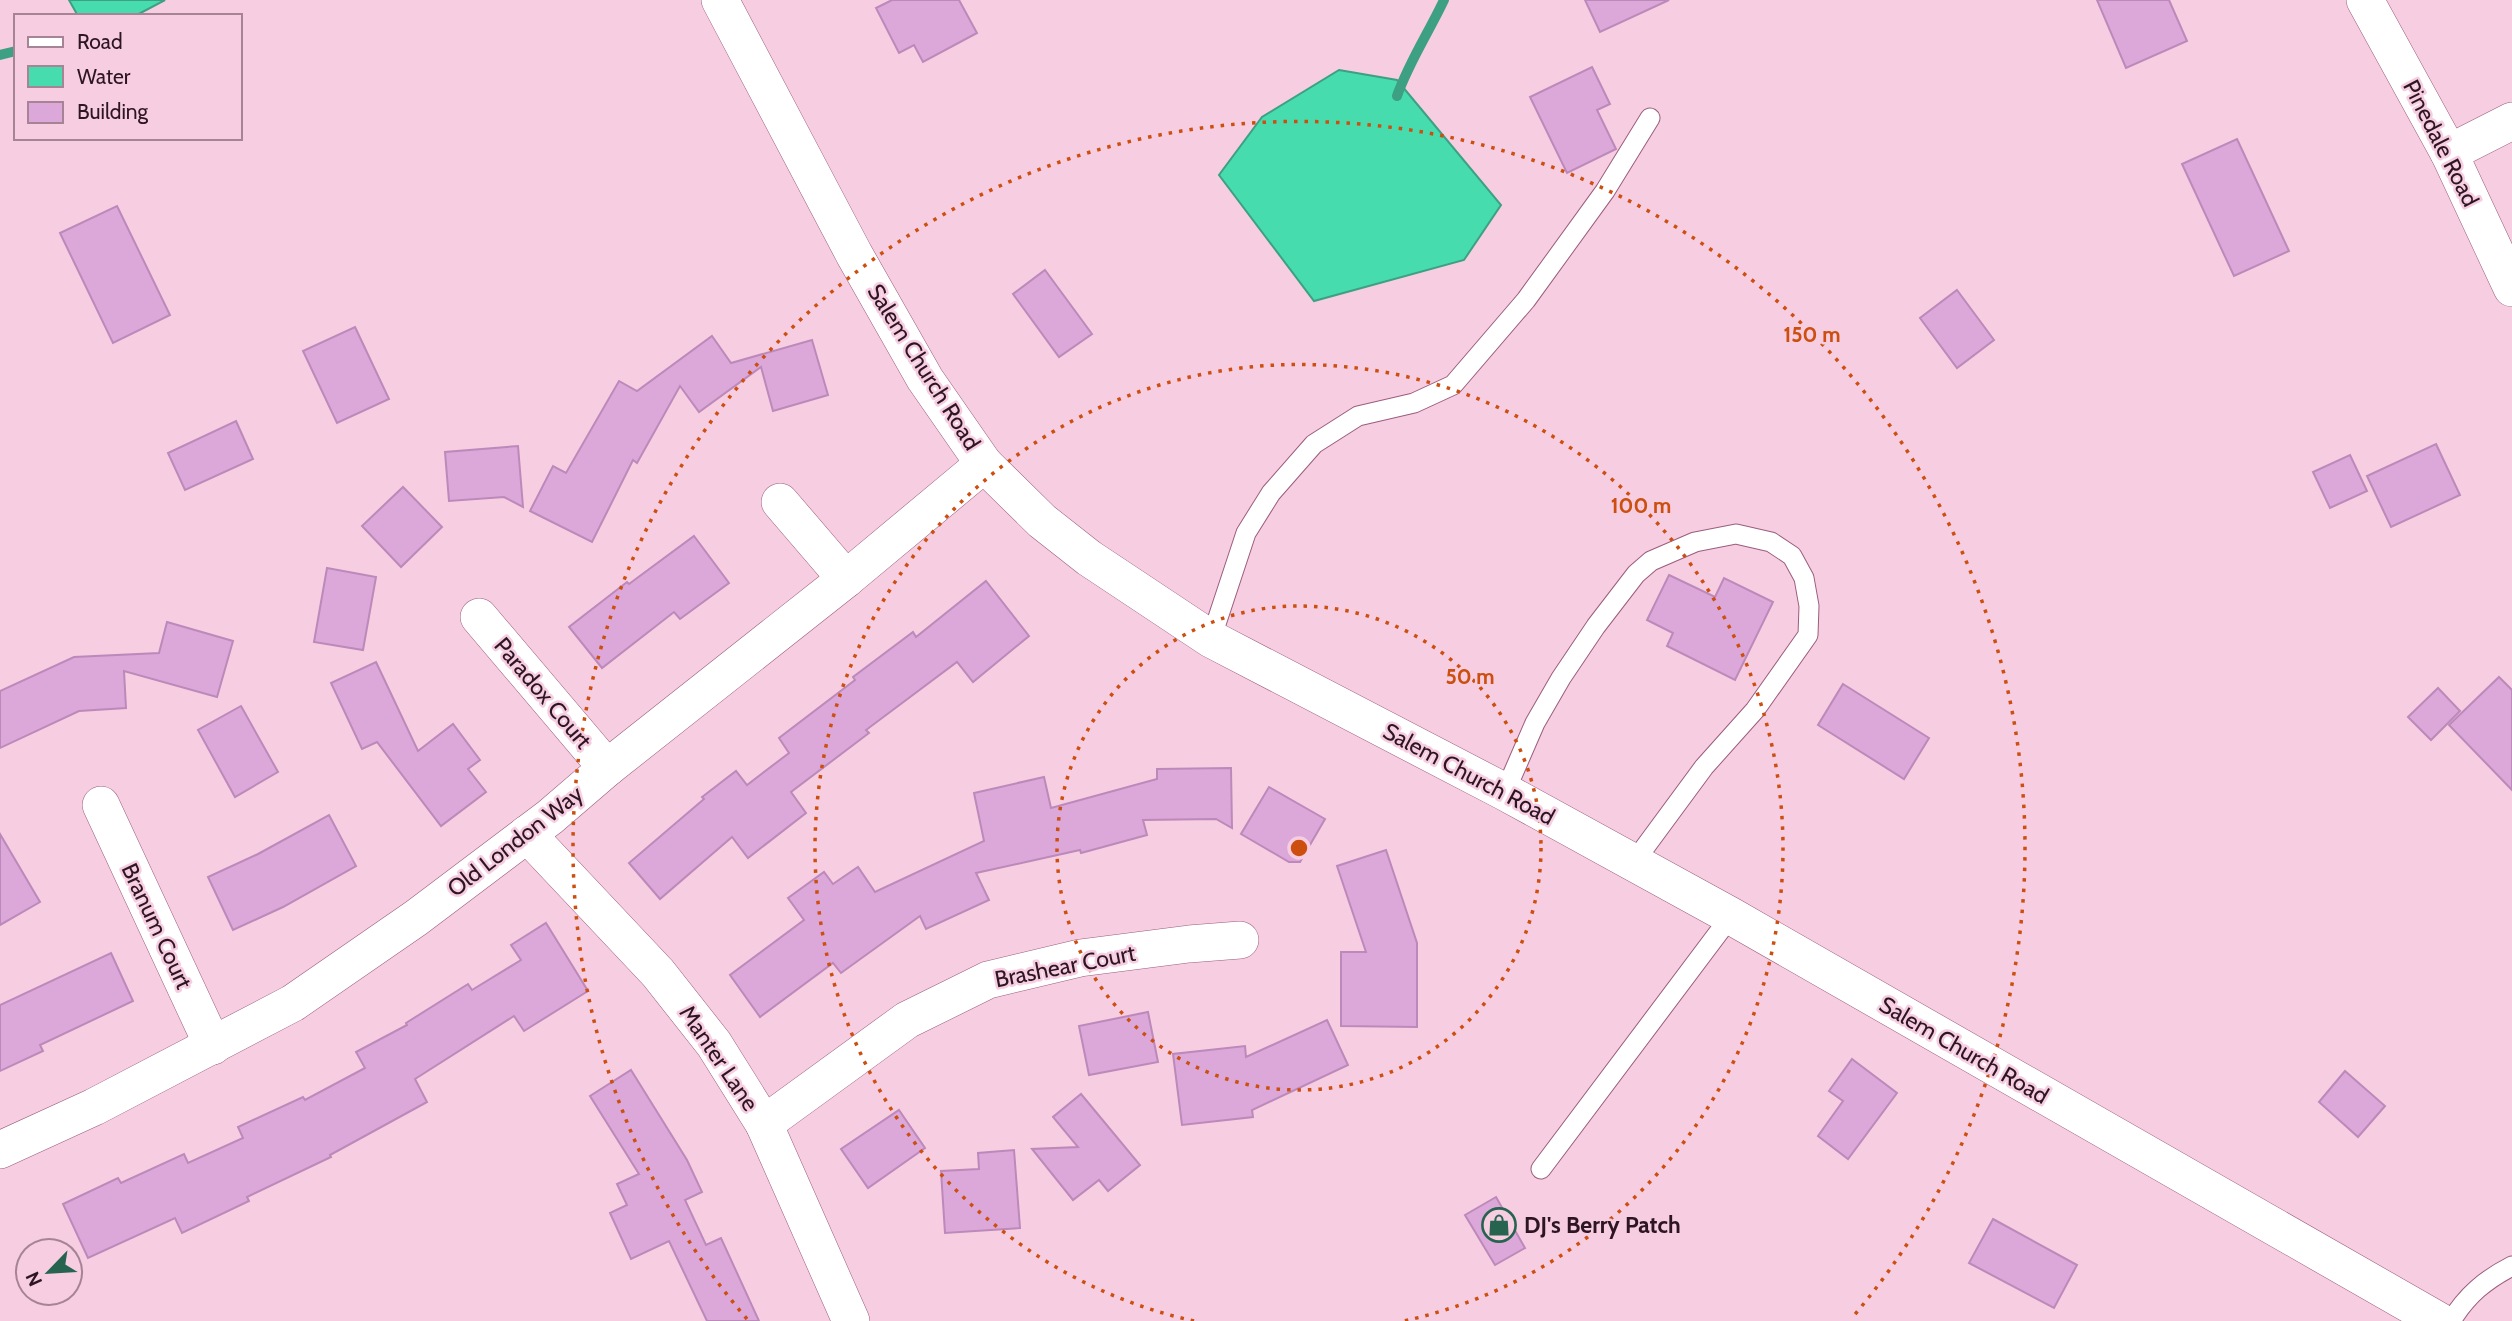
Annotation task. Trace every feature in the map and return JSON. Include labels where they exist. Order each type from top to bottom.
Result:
[{"type":"street","name":"Salem Church Road","points":[[720,0],[854,254],[918,367],[984,464],[1042,521],[1089,558],[1211,639],[1634,862],[2439,1321]]},
{"type":"street","name":"Pinedale Road","points":[[2365,0],[2449,153],[2512,288]]},
{"type":"street","points":[[2449,153],[2512,121]]},
{"type":"street","name":"Old London Way","points":[[0,1150],[94,1107],[293,1003],[416,918],[527,834],[846,579],[984,464]]},
{"type":"street","points":[[780,502],[846,579]]},
{"type":"street","name":"Paradox Court","points":[[479,617],[607,768]]},
{"type":"street","name":"Branum Court","points":[[101,805],[213,1046]]},
{"type":"street","name":"Manter Lane","points":[[527,834],[658,973],[714,1044],[764,1124],[851,1321]]},
{"type":"street","name":"Brashear Court","points":[[764,1124],[907,1020],[988,980],[1080,958],[1240,940]]},
{"type":"lane","points":[[1211,639],[1246,533],[1271,493],[1314,444],[1358,416],[1414,404],[1452,384],[1526,300],[1605,191],[1650,118]]},
{"type":"lane","points":[[1505,792],[1535,723],[1561,678],[1636,574],[1651,561],[1695,542],[1737,534],[1771,542],[1792,556],[1804,578],[1809,606],[1808,635],[1755,710],[1704,767],[1634,862]]},
{"type":"lane","points":[[1541,1169],[1731,916]]},
{"type":"lane","points":[[2451,1321],[2464,1300],[2484,1281],[2512,1266]]},
{"type":"water","points":[[69,0],[165,0],[139,14],[77,14]]},
{"type":"water","points":[[1339,70],[1397,80],[1501,205],[1464,260],[1314,301],[1219,175],[1262,117]]},
{"type":"building","points":[[892,0],[959,0],[977,33],[923,62],[914,45],[899,53],[876,8]]},
{"type":"building","points":[[1585,0],[1669,0],[1600,32]]},
{"type":"building","points":[[2097,0],[2169,0],[2187,41],[2126,68]]},
{"type":"building","points":[[1592,67],[1610,104],[1597,110],[1616,149],[1567,173],[1530,97]]},
{"type":"building","points":[[2237,139],[2289,251],[2234,276],[2182,164]]},
{"type":"building","points":[[117,206],[170,315],[113,343],[60,233]]},
{"type":"building","points":[[1045,270],[1092,334],[1059,357],[1013,294]]},
{"type":"building","points":[[1957,290],[1994,340],[1957,368],[1920,318]]},
{"type":"building","points":[[355,327],[389,399],[337,423],[303,351]]},
{"type":"building","points":[[712,336],[731,363],[812,340],[828,395],[773,411],[761,367],[699,412],[680,386],[637,463],[633,460],[592,542],[530,511],[553,466],[566,473],[619,381],[637,391]]},
{"type":"building","points":[[236,421],[253,459],[185,490],[168,453]]},
{"type":"building","points":[[2436,444],[2460,495],[2391,527],[2367,476]]},
{"type":"building","points":[[518,446],[523,507],[504,497],[449,501],[445,452]]},
{"type":"building","points":[[2350,455],[2367,491],[2330,508],[2313,472]]},
{"type":"building","points":[[403,487],[442,527],[401,567],[362,526]]},
{"type":"building","points":[[694,536],[729,583],[680,619],[674,612],[602,668],[569,627],[627,582],[629,584]]},
{"type":"building","points":[[327,568],[376,577],[363,650],[314,642]]},
{"type":"building","points":[[1669,575],[1715,597],[1724,578],[1773,602],[1735,680],[1667,646],[1673,633],[1647,620]]},
{"type":"building","points":[[986,581],[1029,636],[973,682],[957,662],[866,730],[869,733],[791,792],[806,813],[748,858],[732,837],[660,899],[629,863],[704,799],[702,797],[736,771],[747,785],[789,753],[779,738],[855,680],[853,677],[913,632],[916,637]]},
{"type":"building","points":[[167,622],[233,641],[217,697],[124,671],[126,708],[79,711],[0,748],[0,691],[74,657],[159,653]]},
{"type":"building","points":[[376,662],[418,751],[453,724],[480,760],[468,769],[486,792],[441,826],[377,742],[362,749],[331,683]]},
{"type":"building","points":[[2499,677],[2512,690],[2512,790],[2449,725]]},
{"type":"building","points":[[1843,684],[1929,738],[1904,779],[1818,725]]},
{"type":"building","points":[[2438,688],[2460,711],[2431,740],[2408,717]]},
{"type":"building","points":[[241,706],[278,772],[235,797],[198,730]]},
{"type":"building","points":[[1231,768],[1232,828],[1216,819],[1143,820],[1147,835],[1081,853],[1080,850],[976,873],[989,900],[926,929],[920,916],[841,973],[833,963],[760,1017],[730,975],[804,920],[788,898],[824,872],[833,884],[858,867],[875,892],[984,841],[974,793],[1044,777],[1051,808],[1157,779],[1157,769]]},
{"type":"building","points":[[1269,787],[1325,819],[1300,862],[1289,862],[1241,834]]},
{"type":"building","points":[[329,815],[356,866],[283,907],[233,930],[208,877],[258,854]]},
{"type":"building","points":[[0,834],[40,902],[0,925]]},
{"type":"building","points":[[1386,850],[1417,943],[1417,1027],[1341,1026],[1341,952],[1366,952],[1337,866]]},
{"type":"building","points":[[546,923],[588,991],[524,1031],[514,1016],[415,1079],[427,1102],[330,1155],[331,1157],[247,1197],[249,1201],[182,1233],[175,1218],[88,1258],[84,1249],[84,1237],[78,1237],[63,1204],[118,1178],[121,1183],[184,1154],[188,1163],[243,1138],[238,1127],[303,1097],[305,1100],[365,1068],[356,1052],[407,1025],[406,1023],[468,984],[472,990],[521,960],[511,945]]},
{"type":"building","points":[[111,953],[133,1001],[40,1045],[43,1051],[0,1071],[0,1005]]},
{"type":"building","points":[[1148,1012],[1158,1062],[1089,1075],[1079,1026]]},
{"type":"building","points":[[1327,1020],[1348,1065],[1252,1110],[1253,1117],[1182,1125],[1173,1054],[1245,1046],[1246,1057]]},
{"type":"building","points":[[1852,1059],[1897,1093],[1848,1159],[1818,1136],[1843,1101],[1829,1091]]},
{"type":"building","points":[[631,1070],[687,1160],[702,1192],[685,1200],[706,1245],[721,1238],[759,1321],[707,1321],[669,1241],[631,1259],[610,1213],[627,1205],[617,1184],[639,1174],[590,1096]]},
{"type":"building","points":[[2345,1071],[2385,1106],[2358,1137],[2319,1102]]},
{"type":"building","points":[[1081,1094],[1140,1165],[1108,1191],[1099,1180],[1073,1200],[1032,1149],[1078,1147],[1053,1117]]},
{"type":"building","points":[[899,1110],[925,1148],[868,1188],[841,1149]]},
{"type":"building","points":[[1014,1150],[1020,1228],[945,1233],[941,1171],[979,1169],[978,1153]]},
{"type":"building","points":[[1496,1197],[1525,1248],[1495,1265],[1465,1215]]},
{"type":"building","points":[[1993,1219],[2077,1265],[2054,1308],[1969,1263]]},
{"type":"waterway","points":[[1397,96],[1444,0]]},
{"type":"waterway","points":[[0,55],[14,52]]},
{"type":"place","name":"DJ's Berry Patch","points":[[1499,1225]]}]
